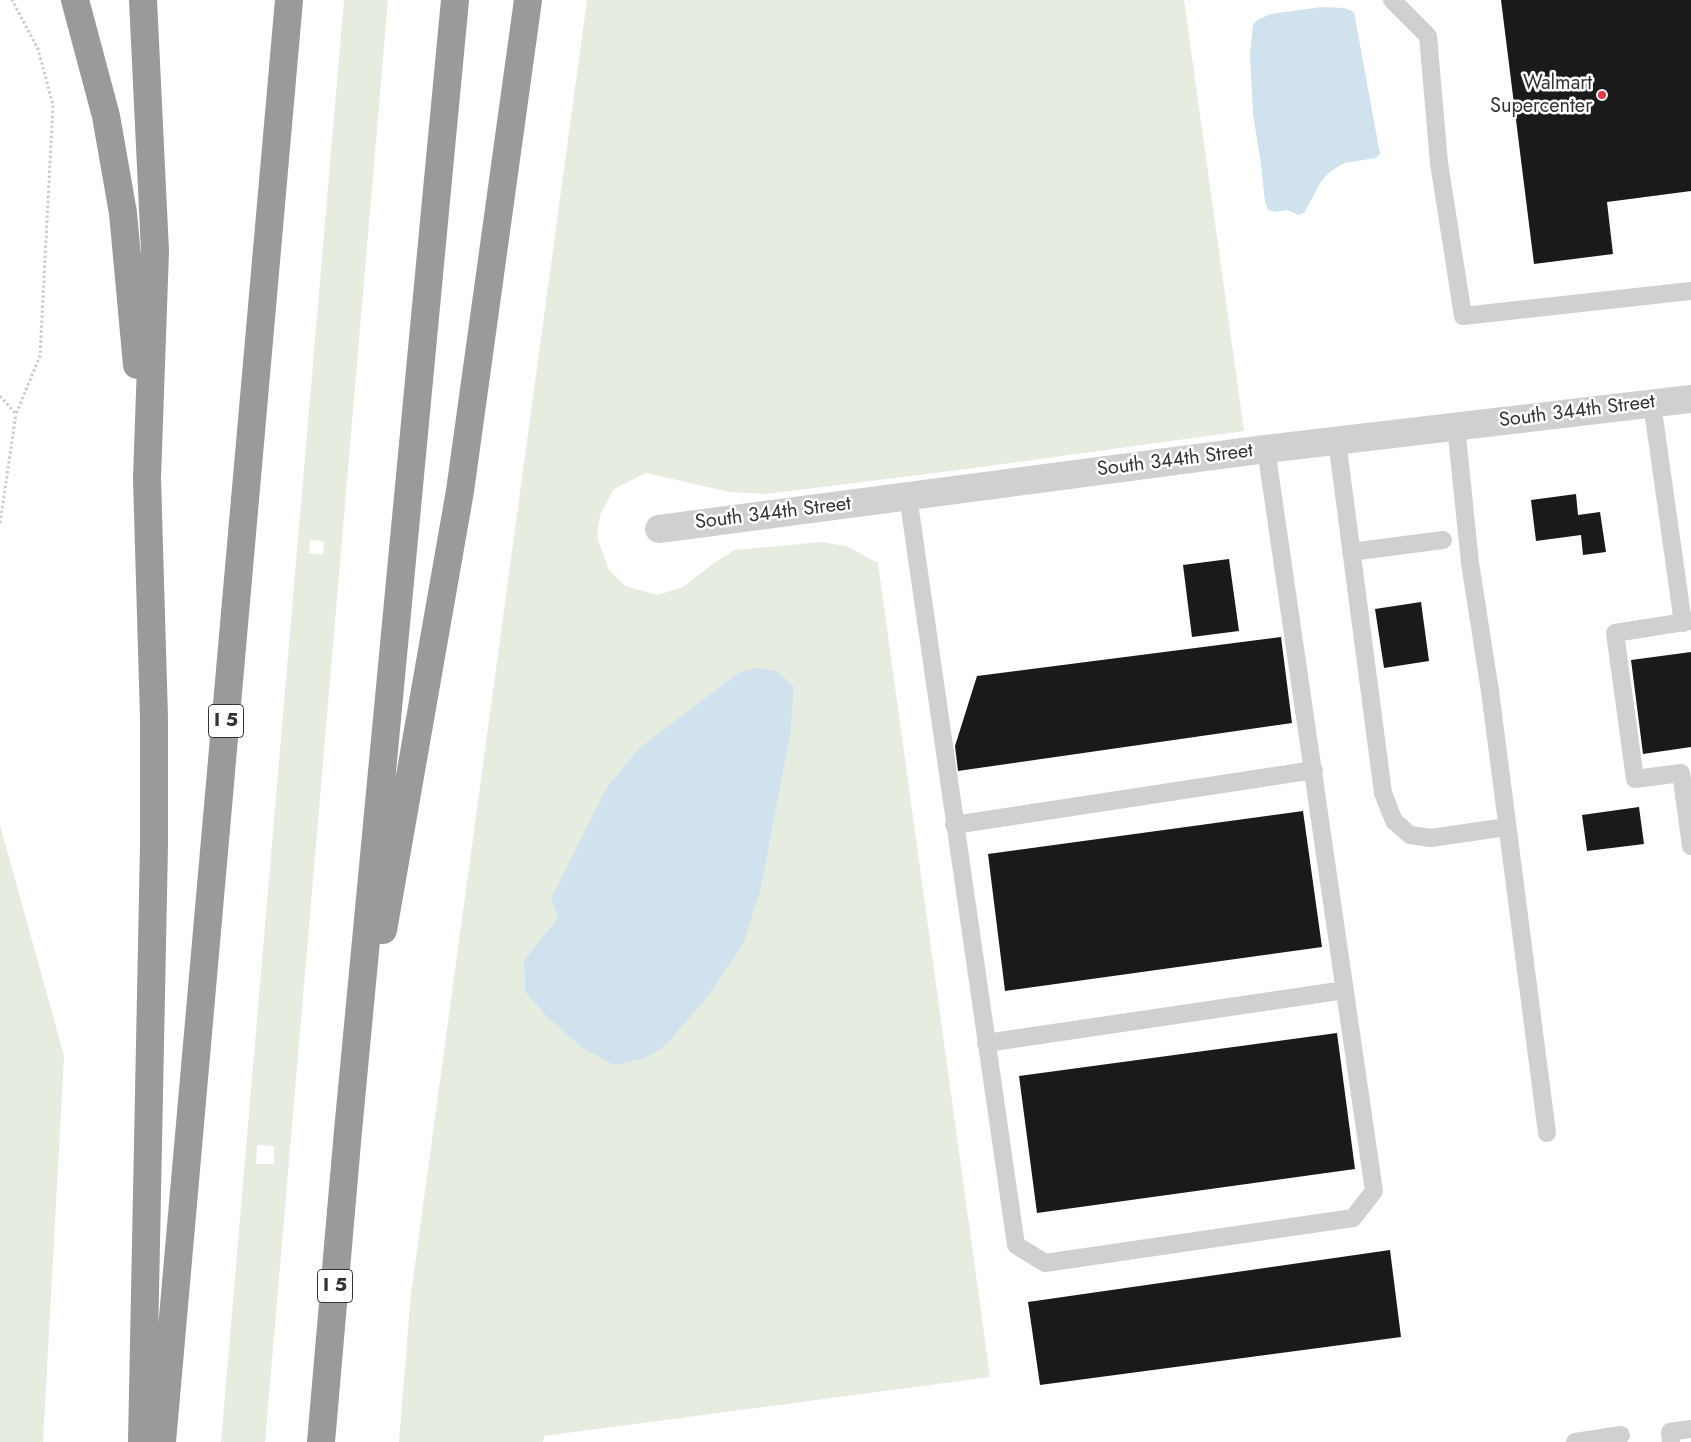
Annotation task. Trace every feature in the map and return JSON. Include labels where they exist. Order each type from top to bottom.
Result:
[{"type":"highway","points":[[75,0],[106,116],[123,213],[147,478],[154,718],[154,845],[142,1442]]},
{"type":"highway","points":[[143,0],[155,251],[147,478]]},
{"type":"highway","name":"I 5","points":[[162,1442],[289,0]]},
{"type":"highway","name":"I 5","points":[[322,1442],[348,1131],[455,0]]},
{"type":"highway","points":[[348,1131],[460,491],[528,0]]},
{"type":"street","name":"South 344th Street","points":[[659,529],[1266,449],[1691,398]]},
{"type":"lane","points":[[1392,0],[1428,36],[1439,163],[1463,316],[1691,290]]},
{"type":"lane","points":[[1652,403],[1687,622],[1615,633],[1635,780],[1680,773],[1688,796],[1691,846]]},
{"type":"lane","points":[[1456,426],[1470,563],[1490,691],[1506,827],[1547,1132]]},
{"type":"lane","points":[[1337,441],[1383,793],[1394,821],[1410,835],[1431,838],[1506,827]]},
{"type":"lane","points":[[908,496],[1016,1245],[1045,1263],[1353,1218],[1374,1191],[1266,449]]},
{"type":"lane","points":[[1351,552],[1443,540]]},
{"type":"lane","points":[[954,825],[1314,770]]},
{"type":"lane","points":[[986,1043],[1345,990]]},
{"type":"lane","points":[[1671,1442],[1670,1432],[1691,1429]]},
{"type":"lane","points":[[1575,1442],[1621,1435]]},
{"type":"path","points":[[0,523],[16,414],[40,356],[53,104],[38,49],[12,0]]},
{"type":"path","points":[[0,396],[16,414]]},
{"type":"shaded area","points":[[344,0],[388,0],[265,1442],[221,1442]],"holes":[[[310,540],[324,541],[323,555],[309,553]],[[257,1145],[274,1146],[274,1164],[256,1164]]]},
{"type":"shaded area","points":[[587,0],[1184,0],[1244,431],[766,494],[730,492],[646,473],[614,489],[600,515],[597,537],[609,570],[625,586],[658,595],[683,587],[714,563],[735,550],[822,542],[846,546],[878,563],[990,1377],[544,1436],[543,1442],[399,1442],[411,1294]],"holes":[[[738,673],[794,687],[791,731],[761,888],[581,1047],[546,1016],[525,992],[524,960],[558,918],[551,899],[607,787],[639,748]]]},
{"type":"shaded area","points":[[0,825],[64,1056],[43,1442],[0,1442]]},
{"type":"water","points":[[1321,7],[1344,8],[1354,12],[1380,154],[1376,158],[1344,163],[1331,171],[1322,180],[1304,213],[1298,215],[1287,210],[1275,212],[1268,210],[1265,202],[1253,114],[1250,55],[1253,25],[1257,20],[1271,14]]},
{"type":"water","points":[[757,668],[777,671],[794,687],[791,731],[761,888],[743,944],[708,996],[664,1047],[643,1059],[614,1065],[581,1047],[546,1016],[525,992],[524,960],[558,918],[551,899],[607,787],[639,748],[738,673]]},
{"type":"building","name":"Walmart Supercenter","points":[[1501,0],[1691,0],[1691,191],[1607,202],[1613,254],[1534,264]]},
{"type":"building","points":[[1576,494],[1578,515],[1600,512],[1606,552],[1583,555],[1581,535],[1536,541],[1531,500]]},
{"type":"building","points":[[1229,559],[1239,631],[1192,637],[1183,565]]},
{"type":"building","points":[[1421,602],[1429,661],[1384,668],[1375,609]]},
{"type":"building","points":[[1281,637],[1292,723],[958,771],[955,746],[977,676]]},
{"type":"building","points":[[1691,652],[1691,747],[1643,754],[1631,660]]},
{"type":"building","points":[[1639,807],[1644,844],[1587,851],[1582,815]]},
{"type":"building","points":[[1303,811],[1322,947],[1005,991],[988,854]]},
{"type":"building","points":[[1337,1033],[1355,1169],[1037,1213],[1019,1076]]},
{"type":"building","points":[[1390,1250],[1401,1337],[1040,1385],[1028,1302]]},
{"type":"place","name":"Walmart Supercenter","points":[[1602,95]]}]
